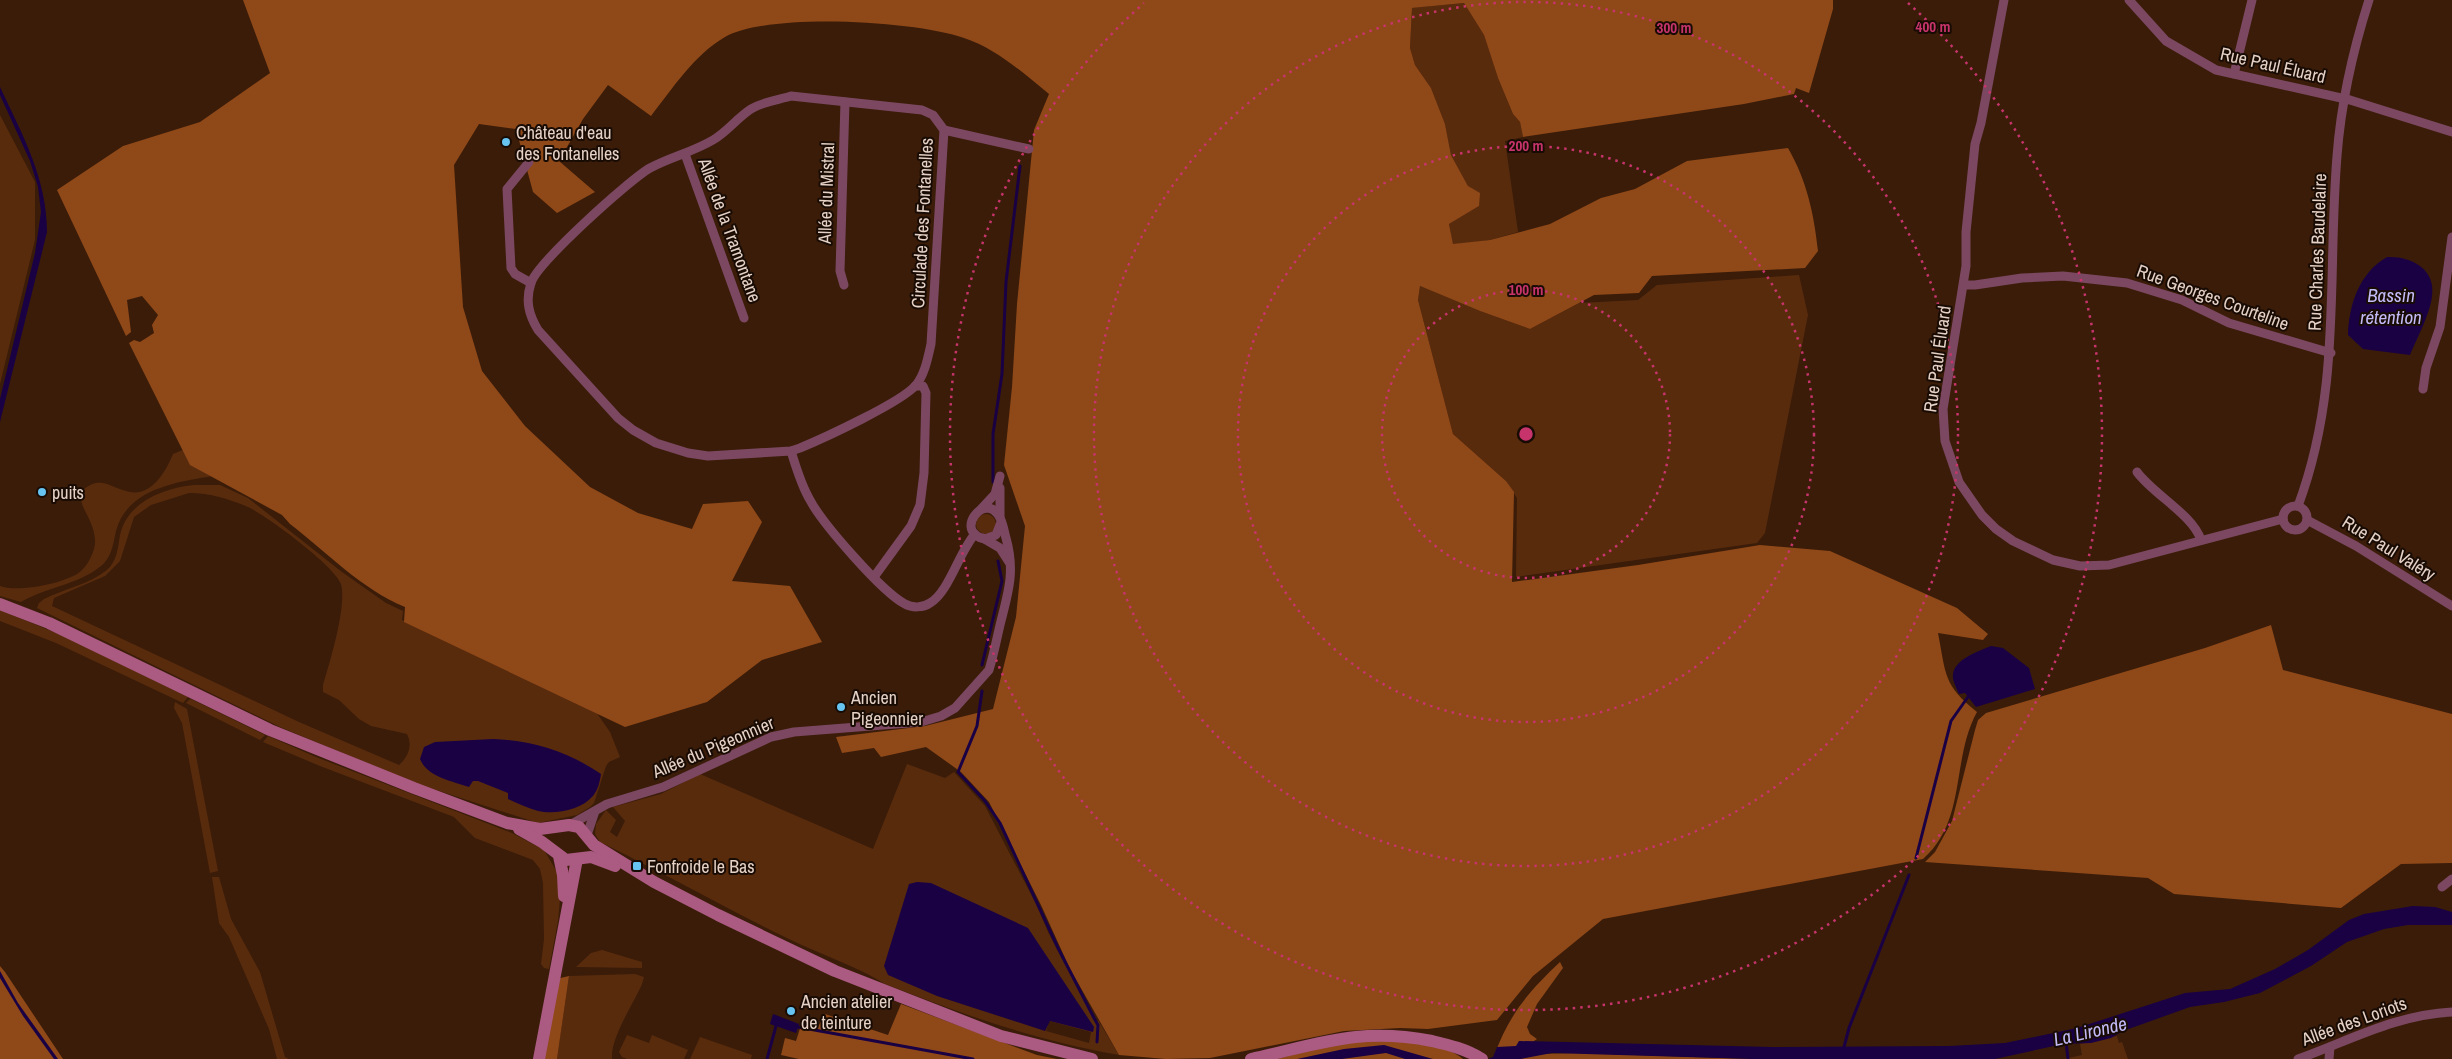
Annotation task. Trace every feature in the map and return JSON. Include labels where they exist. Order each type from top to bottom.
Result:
[{"type":"street","name":"Rue Paul Éluard","points":[[2004,0],[1981,123],[1974,144],[1966,232],[1968,248],[1964,285],[1943,409],[1944,426],[1951,461],[1959,482],[1982,515],[1996,529],[2024,547],[2053,560],[2080,566],[2109,565],[2283,519]]},
{"type":"street","name":"Rue Paul Éluard","points":[[2129,0],[2166,41],[2200,63],[2216,70],[2345,99],[2452,132]]},
{"type":"street","points":[[2234,74],[2252,0]]},
{"type":"street","name":"Rue Charles Baudelaire","points":[[2298,506],[2315,456],[2321,427],[2330,353],[2337,154],[2354,52],[2369,0]]},
{"type":"street","name":"Circulade des Fontanelles","points":[[791,96],[922,110],[933,116],[944,130],[931,344],[922,374],[915,386],[898,399],[814,442],[791,451],[721,457],[672,449],[638,433],[618,418],[538,330],[531,318],[527,297],[531,282],[552,256],[626,184],[650,168],[685,154],[718,137],[751,109],[791,96]]},
{"type":"street","name":"Allée du Mistral","points":[[844,285],[840,271],[845,102]]},
{"type":"street","points":[[944,130],[1029,149]]},
{"type":"street","name":"Allée de la Tramontane","points":[[685,154],[744,318]]},
{"type":"street","points":[[529,162],[507,189],[511,268],[515,274],[531,282]]},
{"type":"street","points":[[2423,389],[2426,368],[2440,327],[2452,237]]},
{"type":"street","name":"Rue Georges Courteline","points":[[1964,285],[2022,278],[2063,276],[2127,282],[2182,300],[2229,323],[2330,353]]},
{"type":"street","points":[[874,577],[911,526],[920,505],[924,481],[926,393],[923,386],[915,386]]},
{"type":"street","points":[[791,451],[806,492],[820,518],[874,577],[906,605],[918,607],[930,603],[946,584],[960,555],[979,536],[996,535],[1001,520],[990,509],[978,511],[971,522],[979,536],[1000,548],[1011,566]]},
{"type":"street","points":[[2137,472],[2145,483],[2195,527],[2201,540]]},
{"type":"street","name":"Allée du Pigeonnier","points":[[568,825],[607,804],[663,787],[771,737],[794,732],[921,722],[948,713],[989,670],[1009,593],[1011,566],[1001,520],[1000,476],[993,498],[978,511]]},
{"type":"street","points":[[2298,506],[2306,511],[2307,520],[2302,528],[2295,530],[2286,526],[2283,519],[2287,508],[2298,506]]},
{"type":"street","name":"Rue Paul Valéry","points":[[2307,520],[2356,546],[2452,606]]},
{"type":"street","points":[[0,604],[49,623],[306,746],[507,823],[542,842],[566,860],[600,860],[654,882]]},
{"type":"street","points":[[539,1059],[561,936],[578,859],[587,850],[587,837],[595,811]]},
{"type":"street","points":[[507,823],[540,829],[568,825],[580,827],[587,837],[603,852],[654,882],[835,971],[915,1004],[1001,1036],[1092,1059]]},
{"type":"street","points":[[561,936],[564,891],[554,838],[560,829],[568,825]]},
{"type":"street","points":[[2442,887],[2452,879]]},
{"type":"street","name":"Allée des Loriots","points":[[2298,1059],[2400,1019],[2428,1013],[2452,1012]]},
{"type":"street","points":[[1251,1059],[1320,1041],[1380,1035],[1399,1036],[1448,1045],[1481,1058]]},
{"type":"street","points":[[2329,1059],[2330,1047]]},
{"type":"shaded area","points":[[243,0],[1833,0],[1833,9],[1809,93],[1796,88],[1794,94],[1744,104],[1523,137],[1520,122],[1513,114],[1498,78],[1484,35],[1464,3],[1412,8],[1410,48],[1415,65],[1431,88],[1445,124],[1451,155],[1468,186],[1480,193],[1479,206],[1449,224],[1453,244],[1490,240],[1550,224],[1601,198],[1635,189],[1687,161],[1788,148],[1795,160],[1809,198],[1818,251],[1805,268],[1652,276],[1639,293],[1594,295],[1530,329],[1420,286],[1418,300],[1453,434],[1506,481],[1514,492],[1512,582],[1638,565],[1760,545],[1830,551],[1957,608],[1988,634],[1983,640],[1938,633],[1948,678],[1958,694],[1977,712],[1969,730],[1953,808],[1946,827],[1937,844],[1923,859],[1603,919],[1533,976],[1497,1020],[1428,1029],[1400,1028],[1344,1031],[1210,1058],[1166,1059],[1119,1055],[1070,969],[1041,905],[989,802],[961,772],[926,747],[881,757],[874,748],[842,753],[836,737],[925,726],[993,709],[1016,617],[1025,526],[1004,465],[1034,130],[1049,94],[988,48],[964,38],[942,32],[913,27],[843,22],[774,24],[746,29],[725,37],[694,62],[651,116],[608,85],[583,119],[559,161],[595,192],[557,213],[533,192],[516,129],[479,124],[454,165],[463,307],[482,371],[525,426],[590,487],[638,513],[692,529],[703,504],[748,501],[762,522],[732,581],[790,586],[822,642],[762,660],[707,702],[625,727],[404,622],[405,607],[374,591],[345,570],[290,524],[282,515],[190,465],[129,343],[134,340],[140,342],[154,333],[152,325],[158,315],[142,296],[127,300],[131,332],[126,336],[57,190],[123,146],[200,122],[270,73]]},
{"type":"shaded area","points":[[1464,3],[1484,35],[1498,78],[1513,114],[1520,122],[1523,137],[1505,141],[1518,232],[1490,240],[1453,245],[1449,224],[1479,206],[1451,155],[1445,124],[1431,88],[1415,65],[1410,48],[1412,8]]},
{"type":"shaded area","points":[[0,115],[35,182],[35,240],[0,384]]},
{"type":"shaded area","points":[[1799,275],[1808,315],[1765,533],[1757,543],[1516,577],[1517,498],[1506,481],[1453,434],[1418,300],[1420,286],[1530,329],[1579,303],[1638,300],[1657,285]]},
{"type":"shaded area","points":[[185,449],[213,476],[169,485],[142,497],[122,517],[110,554],[101,566],[82,578],[21,602],[0,596],[0,586],[18,588],[42,586],[65,579],[84,568],[95,544],[92,526],[82,504],[80,493],[87,487],[93,484],[105,483],[130,492],[145,490],[162,475],[173,454]]},
{"type":"shaded area","points":[[220,485],[248,498],[342,572],[386,603],[403,611],[402,620],[594,709],[610,732],[620,757],[609,762],[606,766],[594,803],[577,815],[538,823],[415,783],[280,727],[37,608],[44,599],[85,583],[107,570],[115,558],[120,535],[130,514],[139,505],[159,493],[182,487]],"holes":[[[189,493],[227,499],[257,512],[284,530],[314,554],[336,576],[341,584],[342,606],[337,634],[323,685],[323,692],[339,700],[359,719],[371,726],[407,734],[410,743],[409,751],[399,765],[299,722],[52,606],[54,598],[105,576],[120,561],[134,517],[151,505]]]},
{"type":"shaded area","points":[[986,514],[993,517],[996,524],[993,531],[986,534],[979,531],[976,524],[979,517]]},
{"type":"shaded area","points":[[0,610],[61,635],[188,697],[183,703],[56,643],[0,621]]},
{"type":"shaded area","points":[[2271,625],[2283,670],[2452,714],[2452,863],[2401,864],[2341,908],[2174,894],[2148,878],[1925,862],[1935,852],[1952,821],[1978,720],[1986,713],[2205,648]]},
{"type":"shaded area","points":[[190,699],[265,735],[260,740],[186,703]]},
{"type":"shaded area","points":[[175,702],[187,709],[218,871],[210,873],[182,723],[174,708]]},
{"type":"shaded area","points":[[268,736],[316,757],[512,833],[544,850],[557,872],[561,888],[558,921],[549,969],[544,968],[541,964],[544,939],[543,883],[540,869],[533,860],[475,838],[454,817],[320,766],[263,742]]},
{"type":"shaded area","points":[[907,764],[945,778],[954,772],[985,806],[1096,1023],[1098,1020],[1119,1055],[1057,1042],[1000,1026],[885,984],[862,971],[801,945],[600,842],[595,834],[596,824],[606,810],[616,820],[610,832],[617,837],[625,821],[613,807],[661,794],[700,774],[873,849]],"holes":[[[1049,1021],[1091,1032],[1089,1043],[1046,1031]]]},
{"type":"shaded area","points":[[212,877],[219,877],[231,919],[260,972],[285,1057],[289,1059],[277,1059],[269,1029],[229,937],[219,923]]},
{"type":"shaded area","points":[[602,950],[642,962],[642,968],[576,967],[591,953]]},
{"type":"shaded area","points":[[1560,962],[1563,968],[1537,1004],[1527,1027],[1530,1034],[1537,1039],[1507,1059],[1494,1056],[1513,1016],[1529,994]]},
{"type":"shaded area","points":[[0,966],[5,972],[63,1059],[0,1059]]},
{"type":"shaded area","points":[[635,974],[644,977],[615,1041],[612,1059],[557,1059],[569,976]]},
{"type":"shaded area","points":[[569,976],[557,1059],[542,1059],[556,979]]},
{"type":"shaded area","points":[[901,1004],[1037,1055],[1057,1059],[799,1059],[781,1055],[785,1038],[796,1041],[802,1022],[818,1027],[825,1014],[888,1035]]},
{"type":"shaded area","points":[[627,1035],[649,1043],[652,1035],[688,1050],[684,1059],[627,1059],[622,1057],[619,1052]]},
{"type":"shaded area","points":[[2117,1036],[2119,1043],[2122,1042],[2128,1059],[2064,1059],[2082,1055],[2080,1044]]},
{"type":"shaded area","points":[[700,1037],[752,1055],[751,1059],[690,1059]]},
{"type":"shaded area","points":[[1358,1041],[1413,1042],[1453,1052],[1463,1059],[1277,1059],[1325,1046]]},
{"type":"shaded area","points":[[1575,1053],[1753,1059],[1520,1059],[1540,1054]]},
{"type":"water","points":[[0,87],[25,139],[38,175],[46,212],[47,232],[0,422],[0,399],[35,253],[41,212],[38,187],[30,161],[0,95]]},
{"type":"water","name":"Bassin rétention","points":[[2387,257],[2396,257],[2413,262],[2420,266],[2430,278],[2432,296],[2429,310],[2410,355],[2363,349],[2348,335],[2353,301],[2357,291],[2369,272]]},
{"type":"water","points":[[1991,646],[2003,648],[2029,668],[2035,689],[1976,707],[1965,693],[1959,694],[1953,677],[1954,669],[1962,660]]},
{"type":"water","points":[[493,739],[536,745],[576,759],[601,774],[596,791],[588,801],[575,808],[560,812],[538,811],[508,799],[508,793],[478,781],[473,781],[469,787],[441,778],[428,770],[420,759],[424,747],[435,742]]},
{"type":"water","points":[[917,882],[931,883],[1028,928],[1094,1027],[1093,1032],[1050,1021],[1045,1031],[937,996],[888,975],[884,966],[909,884]]},
{"type":"water","name":"La Lironde","points":[[2413,906],[2435,907],[2452,912],[2452,925],[2408,925],[2384,929],[2347,942],[2311,966],[2260,993],[2224,1002],[2190,1007],[2123,1031],[2111,1038],[2091,1043],[2063,1044],[1995,1059],[1753,1059],[1552,1053],[1520,1059],[1488,1059],[1493,1057],[1497,1047],[1516,1046],[1519,1041],[1772,1047],[1949,1046],[2005,1043],[2077,1028],[2185,993],[2230,989],[2275,969],[2308,950],[2349,920],[2364,914]]},
{"type":"water","points":[[0,971],[18,1003],[58,1059],[54,1059],[23,1016],[0,978]]},
{"type":"water","points":[[773,1014],[799,1024],[796,1033],[770,1024]]},
{"type":"water","points":[[1384,1045],[1433,1059],[1405,1059],[1386,1053],[1342,1059],[1297,1059],[1344,1049]]},
{"type":"waterway","points":[[993,482],[993,434],[1002,374],[1006,282],[1020,166]]},
{"type":"waterway","points":[[982,665],[1002,581],[998,561]]},
{"type":"waterway","points":[[982,691],[977,726],[958,772],[985,801],[1000,823],[1058,948],[1098,1025],[1097,1042]]},
{"type":"waterway","points":[[1916,858],[1951,721],[1970,694]]},
{"type":"waterway","points":[[1844,1047],[1849,1028],[1909,875]]},
{"type":"waterway","points":[[767,1059],[776,1026]]},
{"type":"waterway","points":[[798,1027],[973,1059]]},
{"type":"waterway","name":"La Lironde","points":[[2066,1042],[2068,1059]]},
{"type":"place","name":"Château d'eau des Fontanelles","points":[[506,142]]},
{"type":"place","name":"puits","points":[[42,492]]},
{"type":"place","name":"Ancien Pigeonnier","points":[[841,707]]},
{"type":"place","name":"Fonfroide le Bas","points":[[637,866]]},
{"type":"place","name":"Ancien atelier de teinture","points":[[791,1011]]}]
